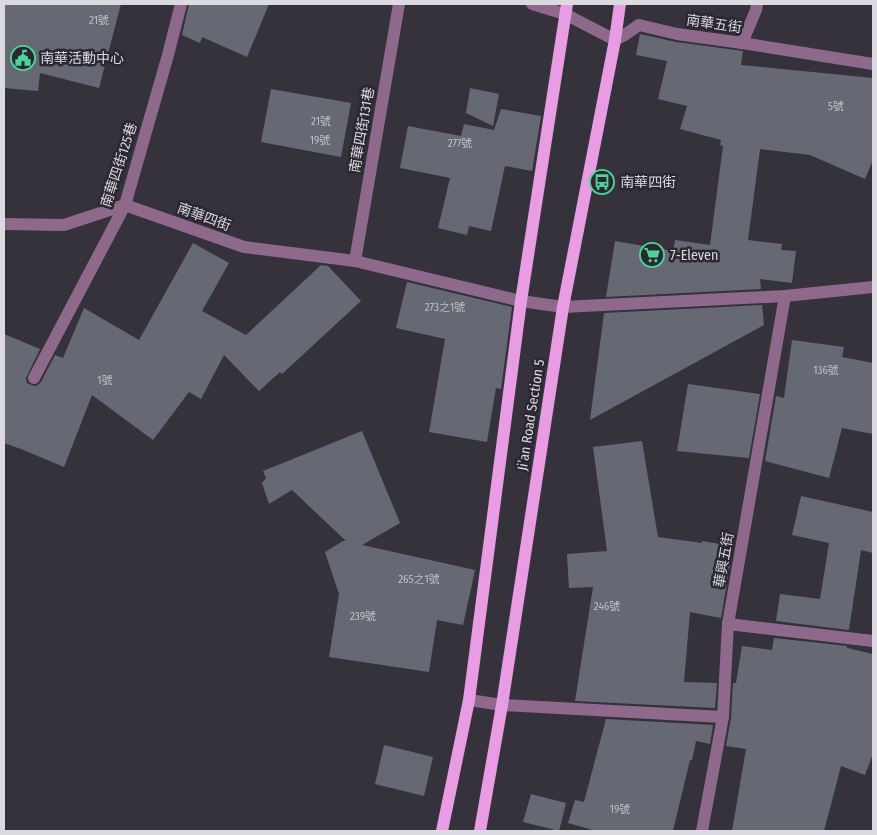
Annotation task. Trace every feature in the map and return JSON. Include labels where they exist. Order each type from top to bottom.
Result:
[{"type":"main road","name":"Ji’an Road Section 5","points":[[480,831],[502,705],[563,307],[615,40],[620,4]]},
{"type":"main road","name":"Ji’an Road Section 5","points":[[442,831],[470,700],[521,301],[566,9]]},
{"type":"street","name":"南華四街125巷","points":[[34,378],[125,205],[181,4]]},
{"type":"street","name":"南華四街131巷","points":[[355,261],[399,4]]},
{"type":"street","points":[[532,4],[566,9],[615,40]]},
{"type":"street","points":[[742,43],[757,4]]},
{"type":"street","name":"南華五街","points":[[615,40],[639,25],[678,34],[873,64]]},
{"type":"street","points":[[4,224],[64,225],[125,205]]},
{"type":"street","name":"南華四街","points":[[125,205],[244,247],[355,261],[521,301],[563,307],[785,296],[873,287]]},
{"type":"street","name":"華興五街","points":[[702,831],[723,717],[728,624],[785,296]]},
{"type":"street","points":[[728,624],[873,641]]},
{"type":"street","points":[[470,700],[502,705],[723,717]]},
{"type":"building","points":[[4,4],[121,4],[99,88],[40,73],[38,91],[4,88]]},
{"type":"building","points":[[189,4],[269,4],[247,57],[202,37],[200,43],[182,35]]},
{"type":"building","points":[[640,34],[676,42],[743,51],[741,65],[873,78],[873,160],[865,179],[810,155],[760,149],[748,240],[782,244],[781,250],[796,251],[792,283],[760,279],[761,289],[606,297],[615,241],[673,251],[675,240],[710,245],[723,146],[720,145],[721,140],[680,129],[687,106],[658,99],[667,61],[636,55]]},
{"type":"building","points":[[470,88],[499,94],[493,126],[466,113]]},
{"type":"building","points":[[271,89],[351,103],[341,157],[261,142]]},
{"type":"building","points":[[501,109],[541,116],[532,171],[505,166],[491,231],[469,226],[467,235],[438,228],[450,178],[400,168],[408,126],[461,136],[464,124],[494,130]]},
{"type":"building","points":[[193,243],[229,263],[202,311],[246,335],[321,265],[328,266],[361,301],[282,374],[280,372],[259,391],[224,355],[201,399],[189,392],[153,440],[92,395],[64,467],[4,443],[4,334],[40,349],[26,378],[27,383],[34,386],[41,382],[55,355],[63,358],[84,308],[139,340]]},
{"type":"building","points":[[407,282],[512,307],[501,389],[496,388],[487,442],[429,432],[445,339],[396,328]]},
{"type":"building","points":[[762,305],[764,325],[590,420],[604,313]]},
{"type":"building","points":[[792,340],[844,347],[842,357],[873,363],[873,434],[842,428],[829,478],[765,461],[776,396],[784,398]]},
{"type":"building","points":[[688,384],[760,394],[749,458],[677,451]]},
{"type":"building","points":[[362,431],[400,523],[362,545],[475,570],[463,625],[437,620],[429,672],[329,657],[339,594],[325,552],[346,541],[292,490],[269,504],[262,483],[266,478],[263,471]]},
{"type":"building","points":[[642,441],[658,537],[733,546],[721,618],[690,612],[684,682],[717,683],[715,708],[575,701],[593,587],[569,588],[567,554],[607,551],[593,447]]},
{"type":"building","points":[[801,496],[873,512],[873,553],[861,550],[849,630],[776,621],[780,594],[820,599],[829,543],[792,535]]},
{"type":"building","points":[[774,638],[847,646],[847,648],[873,654],[873,754],[865,775],[841,766],[824,831],[732,831],[746,749],[726,746],[731,718],[733,683],[736,683],[742,646],[772,650]]},
{"type":"building","points":[[606,719],[713,725],[710,744],[696,741],[673,831],[596,831],[568,823],[575,800],[584,802]]},
{"type":"building","points":[[384,745],[433,757],[424,796],[375,784]]},
{"type":"building","points":[[531,794],[566,803],[559,831],[523,822]]},
{"type":"place","name":"南華活動中心","points":[[23,58]]},
{"type":"place","name":"南華四街","points":[[602,182]]},
{"type":"place","name":"7-Eleven","points":[[652,255]]}]
